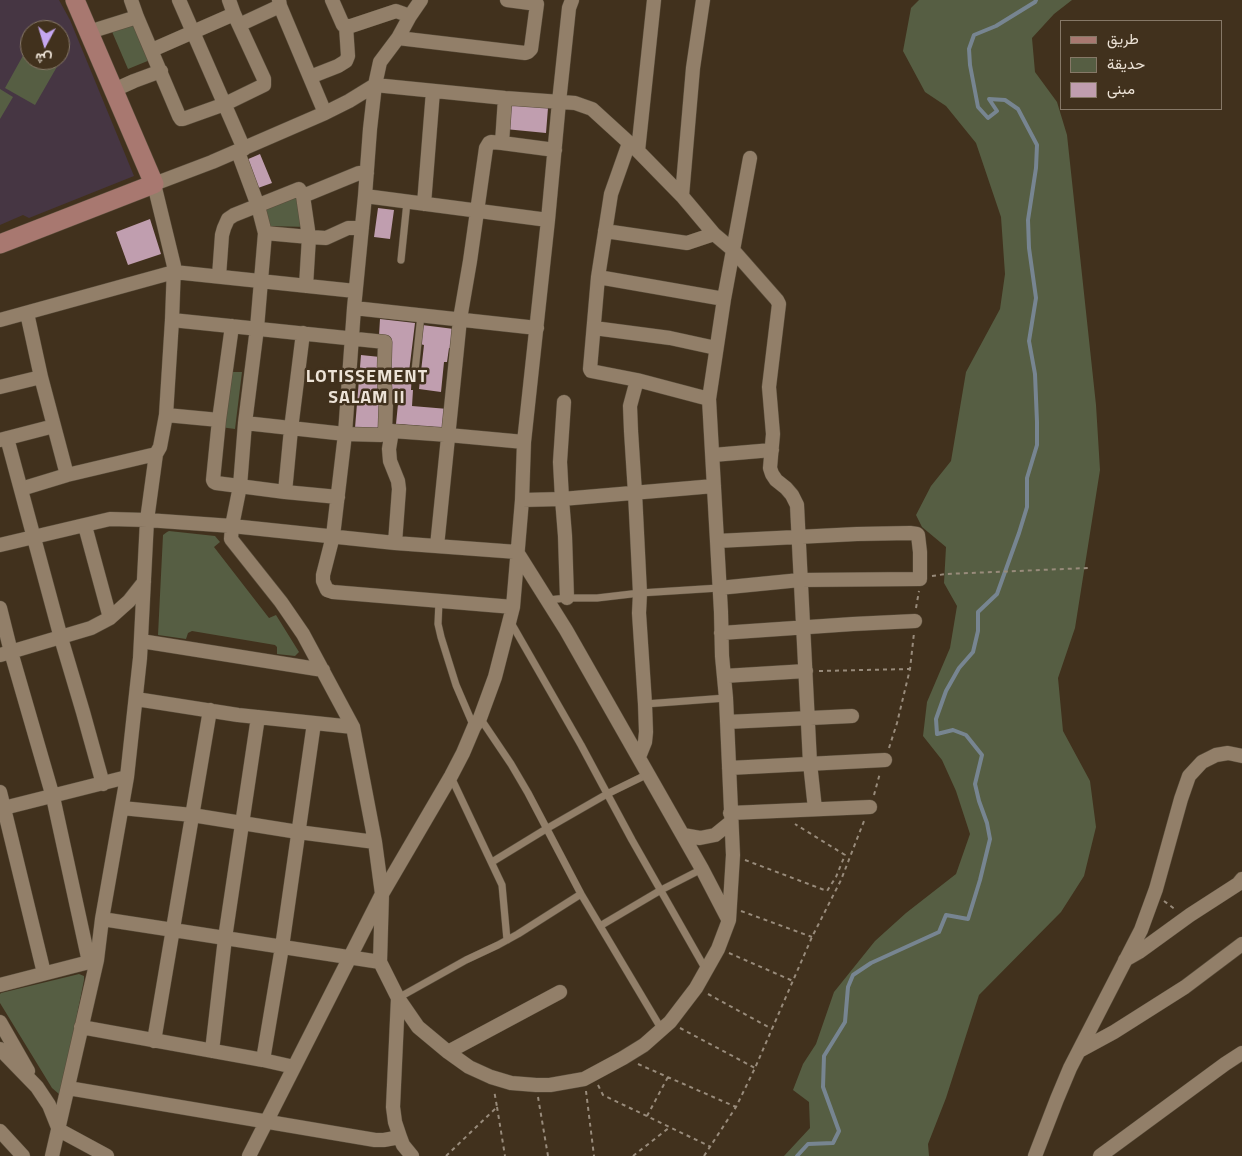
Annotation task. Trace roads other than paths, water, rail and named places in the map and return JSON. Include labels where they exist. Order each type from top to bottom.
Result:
[{"type":"street","points":[[52,1156],[81,1027],[127,777],[141,641],[147,520],[156,454],[160,447],[166,415],[174,272],[154,184],[75,0]]},
{"type":"street","points":[[131,0],[181,119],[187,119],[225,104],[264,84],[264,79],[229,0]]},
{"type":"street","points":[[179,0],[225,104],[241,150],[265,233],[240,486],[231,539],[281,602],[303,634],[353,727],[375,842],[382,894],[380,962],[398,998],[418,1027],[448,1052],[470,1067],[511,1083],[550,1085],[589,1077],[644,1045],[666,1026],[696,988],[718,948],[729,914],[733,855],[709,399],[724,299],[750,158]]},
{"type":"street","points":[[310,77],[338,66],[346,61],[348,56],[346,26],[343,24],[332,0]]},
{"type":"street","points":[[421,0],[398,38],[380,62],[375,85],[366,196],[355,291],[345,434],[333,536],[323,575],[324,586],[327,590],[333,592],[439,601],[511,614]]},
{"type":"street","points":[[398,38],[528,52],[531,50],[537,4],[507,0]]},
{"type":"street","points":[[249,1156],[382,894],[463,753],[495,677],[511,614],[522,500],[524,442],[569,8],[572,0]]},
{"type":"street","points":[[654,0],[634,147],[611,194],[598,277],[590,366],[591,371],[637,380],[709,399]]},
{"type":"street","points":[[682,196],[694,68],[703,0]]},
{"type":"street","points":[[152,50],[192,32],[280,3],[325,113]]},
{"type":"street","points":[[346,26],[352,26],[396,11],[410,16]]},
{"type":"street","points":[[89,32],[137,17]]},
{"type":"street","points":[[114,90],[160,71]]},
{"type":"street","points":[[0,244],[241,150],[325,113],[375,85],[575,103],[592,109],[634,147],[682,196],[714,234],[733,250],[779,304],[769,387],[773,434],[770,468],[776,480],[786,488],[796,502],[810,763],[815,809]]},
{"type":"street","points":[[424,204],[433,91]]},
{"type":"street","points":[[502,143],[505,98]]},
{"type":"street","points":[[437,546],[460,319],[486,148],[491,142],[555,150]]},
{"type":"street","points":[[303,196],[358,173],[368,173]]},
{"type":"street","points":[[218,276],[222,236],[228,219],[234,214],[299,190],[303,196],[309,237],[306,286]]},
{"type":"street","points":[[366,196],[548,220]]},
{"type":"street","points":[[265,233],[326,238],[348,228],[362,228]]},
{"type":"street","points":[[605,231],[687,243],[714,234]]},
{"type":"street","points":[[0,320],[174,272],[355,291]]},
{"type":"street","points":[[598,277],[724,299]]},
{"type":"street","points":[[354,308],[537,328]]},
{"type":"street","points":[[27,313],[41,377],[67,475]]},
{"type":"street","points":[[172,320],[385,342],[384,377],[390,461],[399,489],[395,542]]},
{"type":"street","points":[[232,326],[213,480],[216,484],[338,497]]},
{"type":"street","points":[[594,328],[670,338],[716,348]]},
{"type":"street","points":[[285,492],[303,333]]},
{"type":"street","points":[[0,387],[41,377]]},
{"type":"street","points":[[637,380],[630,406],[645,704],[645,742],[639,757]]},
{"type":"street","points":[[564,402],[560,462],[567,598]]},
{"type":"street","points":[[166,415],[219,420]]},
{"type":"street","points":[[245,423],[345,434],[381,435],[388,431],[524,442]]},
{"type":"street","points":[[54,426],[4,439],[21,489],[60,638],[103,784]]},
{"type":"street","points":[[712,455],[772,450]]},
{"type":"street","points":[[21,489],[67,475],[156,454]]},
{"type":"street","points":[[522,500],[562,499],[714,486]]},
{"type":"street","points":[[0,545],[110,519],[232,526],[517,552]]},
{"type":"street","points":[[85,526],[110,618]]},
{"type":"street","points":[[717,541],[857,534],[917,534],[919,537],[920,579],[800,580],[719,588]]},
{"type":"street","points":[[517,552],[548,600],[729,914]]},
{"type":"street","points":[[6,654],[91,628],[110,618],[129,601],[144,582]]},
{"type":"street","points":[[0,608],[6,654],[53,796],[93,961]]},
{"type":"street","points":[[721,633],[915,621]]},
{"type":"street","points":[[141,641],[322,670]]},
{"type":"street","points":[[724,676],[806,671]]},
{"type":"street","points":[[136,699],[258,717],[353,727]]},
{"type":"street","points":[[154,1041],[210,710]]},
{"type":"street","points":[[727,722],[852,716]]},
{"type":"street","points":[[212,1051],[225,938],[258,717]]},
{"type":"street","points":[[263,1060],[282,947],[314,723]]},
{"type":"street","points":[[1037,1155],[1057,1099],[1079,1051],[1141,930],[1156,889],[1189,776],[1202,762],[1216,756],[1228,753],[1242,756]]},
{"type":"street","points":[[729,768],[885,760]]},
{"type":"street","points":[[2,809],[127,777]]},
{"type":"street","points":[[0,792],[2,809],[44,973]]},
{"type":"street","points":[[683,835],[700,838],[715,835],[731,818],[774,811],[870,807]]},
{"type":"street","points":[[122,808],[192,815],[375,842]]},
{"type":"street","points":[[1125,960],[1238,884],[1242,879]]},
{"type":"street","points":[[102,919],[380,962]]},
{"type":"street","points":[[1079,1051],[1114,1032],[1178,992],[1242,944]]},
{"type":"street","points":[[0,985],[93,961]]},
{"type":"street","points":[[448,1052],[560,992]]},
{"type":"street","points":[[398,998],[393,1106],[395,1122],[403,1145],[412,1156]]},
{"type":"street","points":[[0,1022],[49,1105],[59,1130],[107,1156]]},
{"type":"street","points":[[81,1027],[294,1067]]},
{"type":"street","points":[[0,1049],[37,1087]]},
{"type":"street","points":[[1100,1156],[1242,1052]]},
{"type":"street","points":[[68,1088],[375,1140],[400,1137]]},
{"type":"street","points":[[0,1131],[23,1156]]},
{"type":"lane","points":[[401,260],[406,202]]},
{"type":"lane","points":[[415,371],[421,315]]},
{"type":"lane","points":[[548,600],[719,588]]},
{"type":"lane","points":[[439,601],[438,624],[456,685],[477,723],[511,764],[581,894],[666,1026]]},
{"type":"lane","points":[[511,614],[607,794],[706,970]]},
{"type":"lane","points":[[645,704],[726,698]]},
{"type":"lane","points":[[492,862],[607,794],[648,774]]},
{"type":"lane","points":[[451,776],[502,885],[507,940]]},
{"type":"lane","points":[[600,926],[702,869]]},
{"type":"lane","points":[[398,998],[466,960],[507,940],[581,894]]},
{"type":"waterway","points":[[797,1156],[808,1144],[833,1143],[839,1131],[823,1087],[824,1056],[845,1022],[848,987],[853,975],[871,963],[939,932],[946,915],[968,919],[990,839],[975,784],[982,755],[966,735],[953,730],[937,734],[936,719],[946,691],[959,668],[973,652],[978,631],[978,612],[997,594],[1027,507],[1027,478],[1037,445],[1035,374],[1029,341],[1036,298],[1029,248],[1028,220],[1036,168],[1037,145],[1018,109],[1005,100],[989,99],[997,111],[988,118],[978,107],[969,49],[974,35],[996,26],[1036,0]]},
{"type":"district","name":"LOTISSEMENT SALAM II","points":[[367,388]]}]
